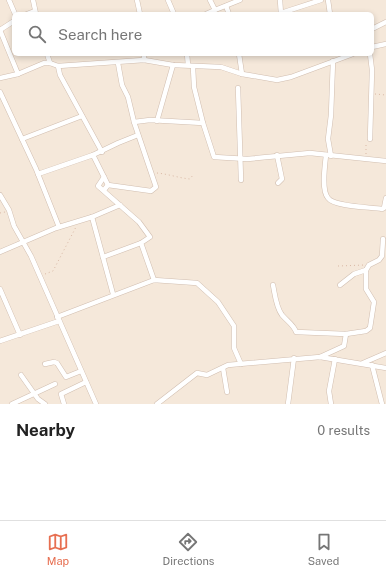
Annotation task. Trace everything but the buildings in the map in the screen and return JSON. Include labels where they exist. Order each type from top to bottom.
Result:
[{"type":"street","points":[[9,0],[14,12]]},
{"type":"street","points":[[33,0],[36,12]]},
{"type":"street","points":[[137,0],[140,12]]},
{"type":"street","points":[[168,0],[173,12]]},
{"type":"street","points":[[210,0],[215,10]]},
{"type":"street","points":[[210,12],[240,0]]},
{"type":"street","points":[[280,0],[281,12]]},
{"type":"street","points":[[284,12],[320,0]]},
{"type":"street","points":[[328,0],[330,12]]},
{"type":"street","points":[[226,6],[228,12]]},
{"type":"street","points":[[12,22],[0,30],[7,42],[18,74]]},
{"type":"street","points":[[374,28],[386,22]]},
{"type":"street","points":[[374,47],[386,44]]},
{"type":"street","points":[[48,56],[50,63]]},
{"type":"street","points":[[187,56],[188,65]]},
{"type":"street","points":[[239,56],[242,74]]},
{"type":"street","points":[[370,56],[372,70],[370,138]]},
{"type":"street","points":[[0,78],[18,74],[50,63],[58,66],[144,60],[194,67],[206,65],[221,67],[242,74],[277,80],[291,77],[333,61],[337,57]]},
{"type":"street","points":[[333,61],[328,155],[324,180],[326,197],[330,201],[363,208],[369,207],[382,209],[384,208],[386,198]]},
{"type":"street","points":[[108,185],[151,191],[156,187],[138,135],[128,97],[120,78],[118,63]]},
{"type":"street","points":[[156,121],[173,65]]},
{"type":"street","points":[[58,66],[60,75],[102,152]]},
{"type":"street","points":[[194,67],[194,87],[203,123],[214,157],[240,158],[310,153],[386,161]]},
{"type":"street","points":[[238,88],[241,180]]},
{"type":"street","points":[[0,92],[38,174],[59,227]]},
{"type":"street","points":[[22,139],[82,116]]},
{"type":"street","points":[[134,122],[156,121],[203,123]]},
{"type":"street","points":[[38,174],[102,152],[118,143],[138,135]]},
{"type":"street","points":[[93,155],[108,185]]},
{"type":"street","points":[[277,155],[282,179],[278,183]]},
{"type":"street","points":[[104,177],[98,186],[139,222],[150,237],[140,243],[104,257]]},
{"type":"street","points":[[104,190],[108,185]]},
{"type":"street","points":[[0,195],[9,210],[14,226],[24,242],[40,276],[96,404]]},
{"type":"street","points":[[0,252],[59,227],[92,217],[120,205]]},
{"type":"street","points":[[92,217],[113,294]]},
{"type":"street","points":[[273,285],[279,309],[284,317],[295,327],[296,332],[346,334],[366,331],[370,328],[374,302],[366,289],[366,270],[369,265],[379,260],[382,256],[383,239]]},
{"type":"street","points":[[140,243],[154,280]]},
{"type":"street","points":[[340,285],[350,276],[366,270]]},
{"type":"street","points":[[0,341],[20,335],[113,294],[154,280],[197,283],[218,302],[234,326],[234,348],[241,364]]},
{"type":"street","points":[[0,289],[20,335]]},
{"type":"street","points":[[320,357],[344,346],[346,334]]},
{"type":"street","points":[[363,363],[386,352]]},
{"type":"street","points":[[157,404],[197,373],[207,375],[228,365],[294,358],[320,357],[386,368]]},
{"type":"street","points":[[288,404],[294,358]]},
{"type":"street","points":[[331,404],[329,392],[335,359]]},
{"type":"street","points":[[45,364],[54,362],[57,363],[66,377],[81,372]]},
{"type":"street","points":[[372,365],[382,404]]},
{"type":"street","points":[[223,368],[227,392]]},
{"type":"street","points":[[21,376],[45,404]]},
{"type":"street","points":[[64,404],[61,394],[86,382]]},
{"type":"street","points":[[12,404],[55,384]]},
{"type":"path","points":[[371,94],[386,95]]},
{"type":"path","points":[[366,159],[366,142],[370,138]]},
{"type":"path","points":[[152,172],[190,179],[193,175]]},
{"type":"path","points":[[0,214],[9,210]]},
{"type":"path","points":[[40,276],[53,271],[79,221]]},
{"type":"path","points":[[338,266],[369,265]]},
{"type":"shaded area","points":[[0,0],[386,0],[386,404],[0,404]]}]
